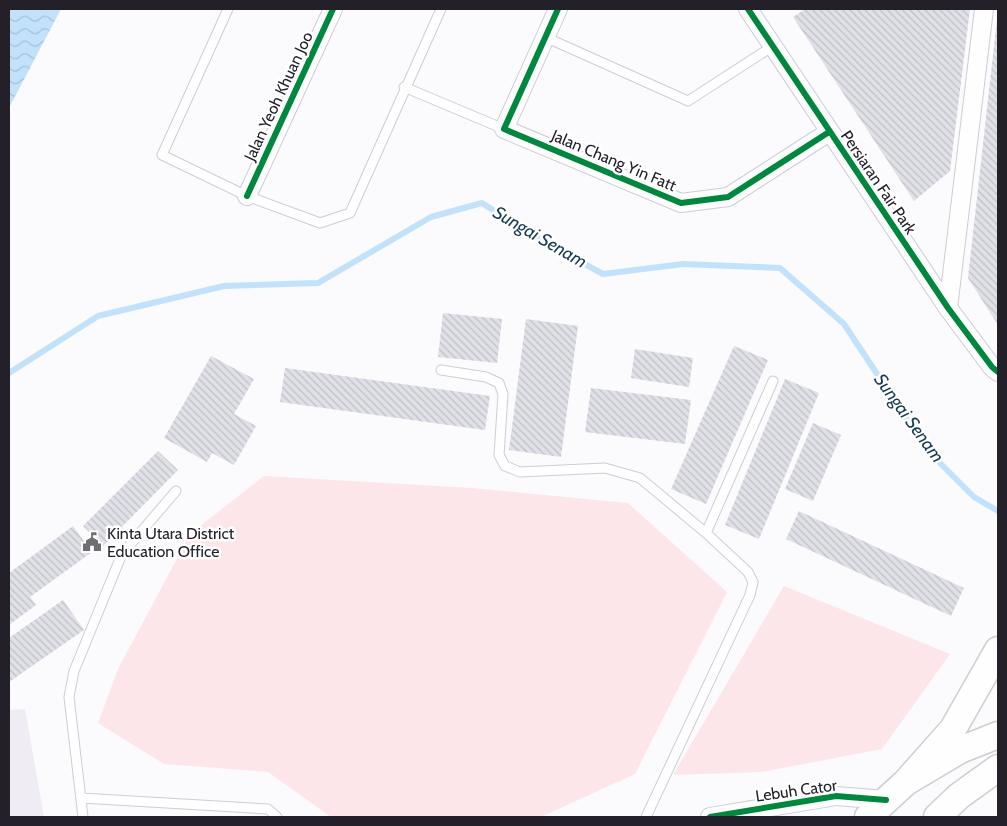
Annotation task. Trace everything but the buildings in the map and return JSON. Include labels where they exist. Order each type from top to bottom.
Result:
[{"type":"main road","points":[[876,809],[906,782],[953,729],[998,650]]},
{"type":"main road","points":[[906,782],[960,750],[998,735]]},
{"type":"main road","points":[[937,817],[959,796],[998,768]]},
{"type":"main road","points":[[955,817],[998,791]]},
{"type":"street","name":"Jalan Yeoh Khuan Joo","points":[[247,196],[333,9]]},
{"type":"street","points":[[504,129],[558,9]]},
{"type":"street","name":"Persiaran Fair Park","points":[[748,9],[948,308],[996,369]]},
{"type":"street","points":[[948,308],[984,9]]},
{"type":"street","name":"Jalan Chang Yin Fatt","points":[[504,129],[681,203],[728,197],[829,132]]},
{"type":"street","name":"Lebuh Cator","points":[[710,817],[836,796],[876,809]]},
{"type":"lane","points":[[228,9],[162,155],[247,196],[320,224],[350,213],[404,87],[441,9]]},
{"type":"lane","points":[[545,38],[688,101],[773,46]]},
{"type":"lane","points":[[404,87],[504,129]]},
{"type":"lane","points":[[441,370],[486,377],[499,383],[503,394],[499,455],[505,466],[520,472],[605,468],[640,478],[706,533],[748,572],[753,582],[750,595],[646,817]]},
{"type":"lane","points":[[706,533],[773,381]]},
{"type":"lane","points":[[83,817],[69,697],[74,671],[122,554],[176,491]]},
{"type":"lane","points":[[80,798],[268,809],[277,817]]},
{"type":"shaded area","points":[[264,476],[472,488],[628,503],[727,592],[635,774],[541,817],[331,817],[268,772],[164,764],[98,723],[118,669],[190,534]]},
{"type":"shaded area","points":[[784,586],[950,654],[882,749],[762,772],[673,775]]},
{"type":"shaded area","points":[[25,709],[44,817],[9,817],[9,710]]},
{"type":"water","points":[[9,9],[61,9],[9,108]]},
{"type":"waterway","name":"Sungai Senam","points":[[9,373],[98,316],[224,286],[318,283],[431,217],[482,203],[535,237],[603,274],[683,264],[780,268],[844,324],[928,451],[974,497],[998,511]]},
{"type":"cycle path","points":[[247,196],[333,9]]},
{"type":"cycle path","points":[[558,9],[504,129],[681,203],[728,197],[829,132]]},
{"type":"cycle path","points":[[748,9],[948,308],[992,367],[998,372]]},
{"type":"cycle path","points":[[710,817],[836,796],[886,800]]},
{"type":"place","name":"Kinta Utara District Education Office","points":[[92,542]]}]
